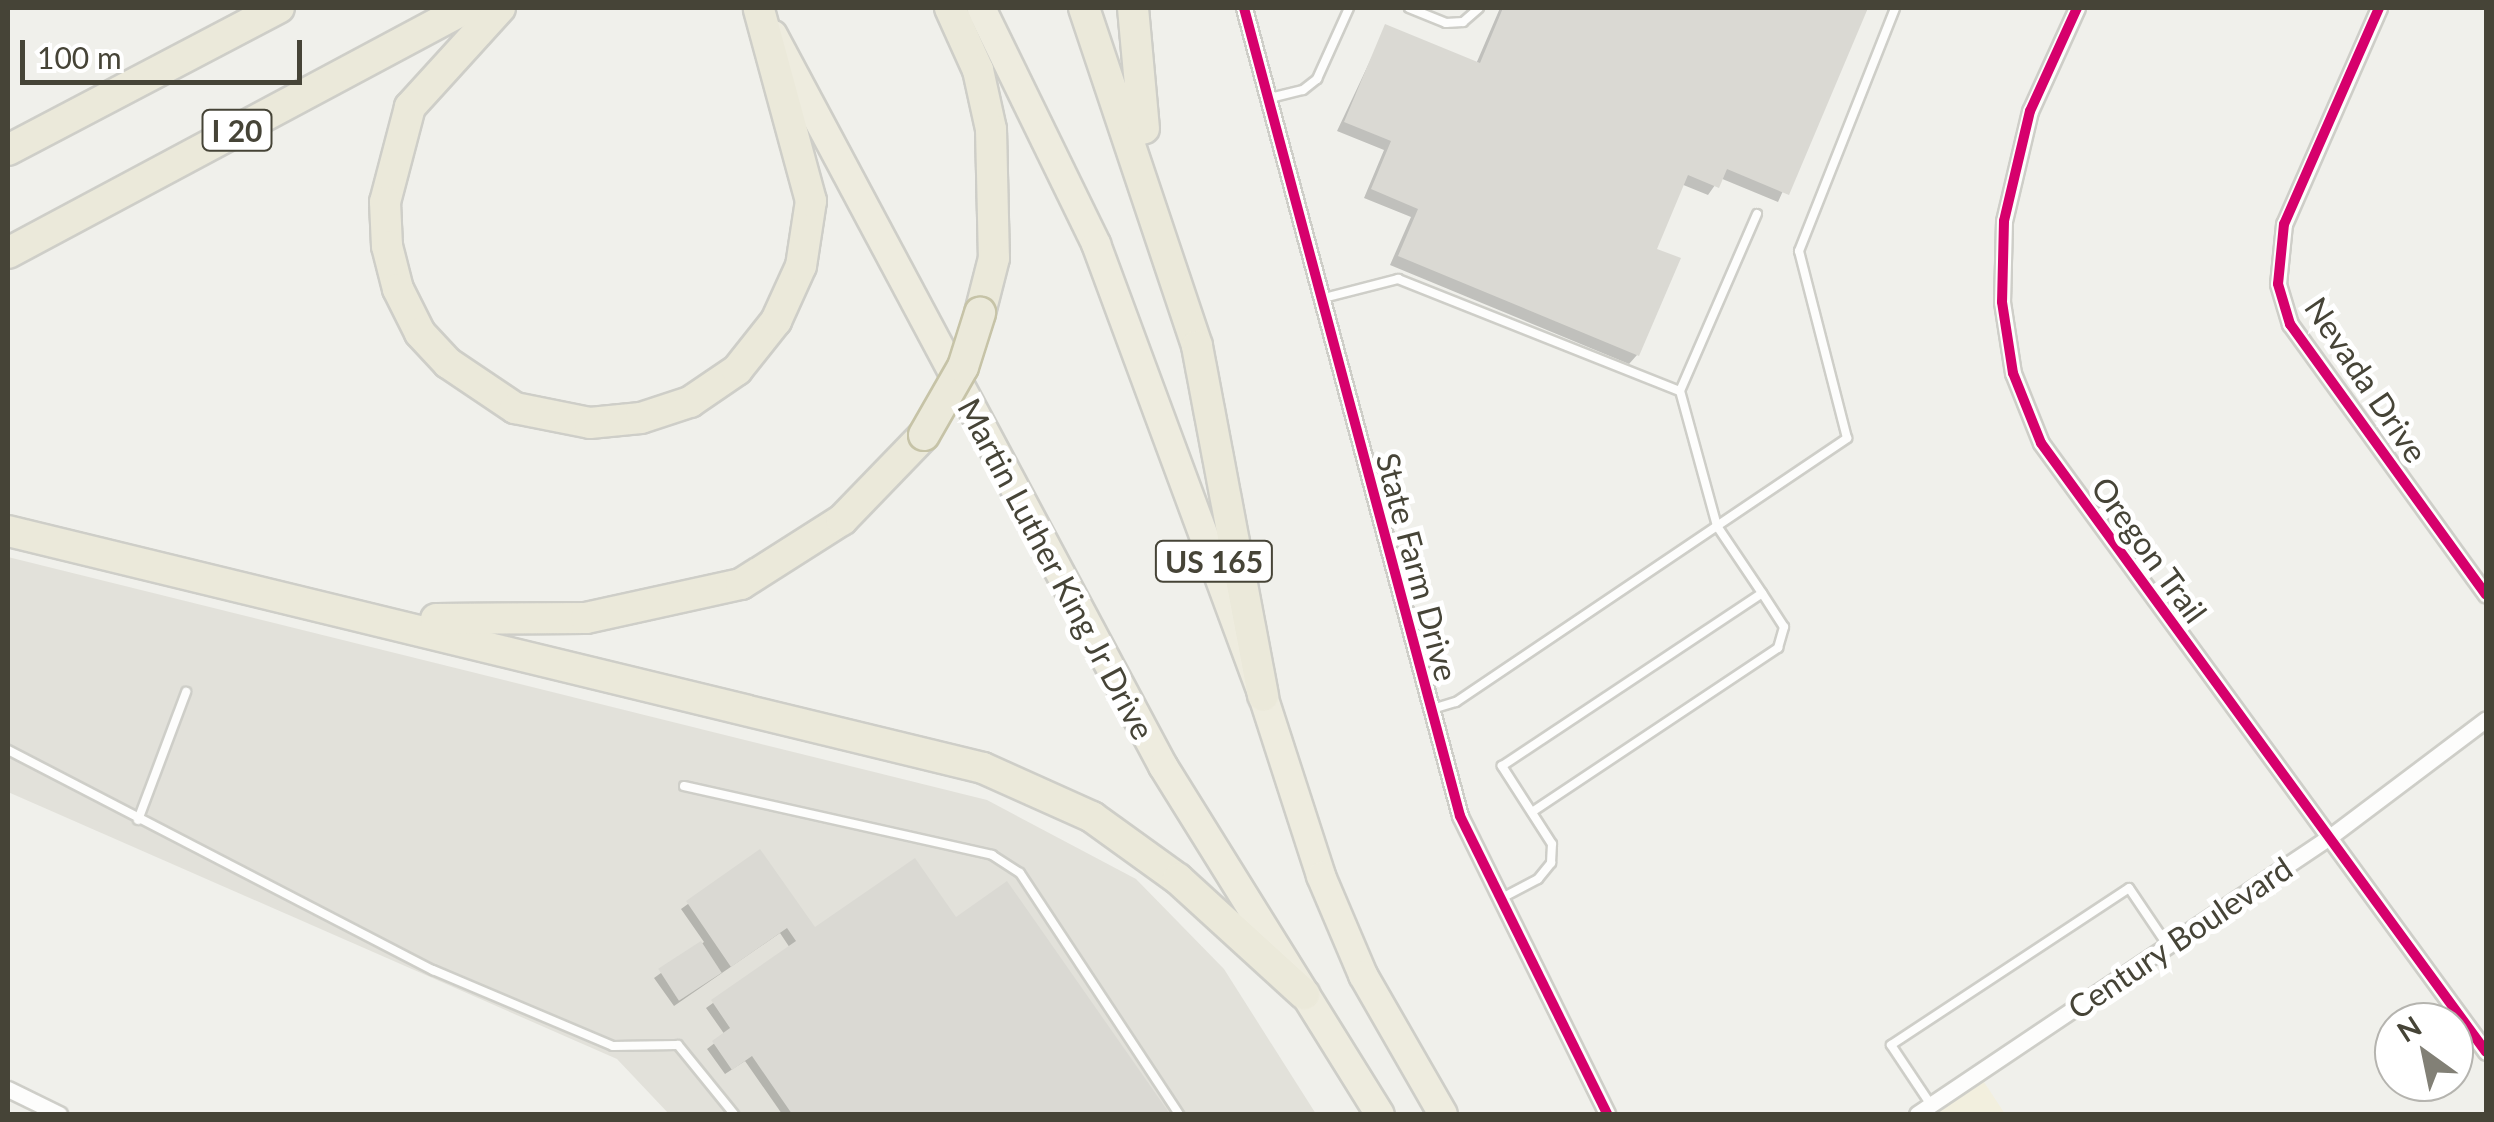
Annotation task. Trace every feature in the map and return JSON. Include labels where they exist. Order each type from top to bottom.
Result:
[{"type":"highway","points":[[8,150],[278,8]]},
{"type":"highway","name":"I 20","points":[[8,253],[466,8]]},
{"type":"highway","points":[[500,8],[410,107],[385,202],[387,246],[420,333],[448,363],[515,408],[590,423],[641,418],[690,402],[737,370],[776,321],[801,266],[811,202],[759,8]]},
{"type":"highway","name":"Martin Luther King Jr Drive","points":[[759,8],[1162,766],[1380,1114]]},
{"type":"highway","points":[[368,615],[504,622],[586,618],[741,584],[842,520],[924,436],[963,366],[994,258],[992,129],[978,70],[950,8]]},
{"type":"highway","name":"US 165","points":[[981,8],[1016,69],[1096,244],[1263,696],[1342,926],[1443,1114]]},
{"type":"highway","points":[[1084,8],[1164,236],[1197,346],[1263,696]]},
{"type":"highway","points":[[1133,8],[1140,107],[1164,236]]},
{"type":"highway","points":[[8,530],[983,768],[1106,827],[1178,878],[1304,994]]},
{"type":"street","name":"State Farm Drive","points":[[1244,8],[1460,816],[1607,1114]]},
{"type":"street","name":"Oregon Trail","points":[[2077,8],[2030,111],[2004,221],[2002,302],[2013,373],[2041,444],[2486,1052]]},
{"type":"street","name":"Nevada Drive","points":[[2379,8],[2284,224],[2278,284],[2290,324],[2486,595]]},
{"type":"street","name":"Century Boulevard","points":[[1924,1110],[2327,839],[2486,719]]},
{"type":"street","points":[[8,1089],[59,1114]]},
{"type":"lane","points":[[1268,98],[1303,90],[1317,78],[1349,8]]},
{"type":"lane","points":[[1408,8],[1446,23],[1463,22],[1478,8]]},
{"type":"lane","points":[[1429,710],[1456,702],[1847,438],[1799,251],[1895,8]]},
{"type":"lane","points":[[1532,812],[1778,648],[1784,627],[1717,526],[1680,392],[1757,214]]},
{"type":"lane","points":[[1320,299],[1398,278],[1680,392]]},
{"type":"lane","points":[[1499,899],[1538,879],[1551,864],[1552,844],[1502,766],[1762,593]]},
{"type":"lane","points":[[138,820],[186,692]]},
{"type":"lane","points":[[8,750],[415,962],[613,1046],[678,1046],[734,1114]]},
{"type":"lane","points":[[684,786],[992,855],[1020,873],[1180,1114]]},
{"type":"lane","points":[[1924,1110],[1891,1045],[2129,888],[2168,946]]},
{"type":"shaded area","points":[[8,557],[987,800],[1136,879],[1224,969],[1316,1114],[669,1114],[617,1059],[8,792]]},
{"type":"shaded area","points":[[1984,1082],[2005,1114],[1935,1114]]},
{"type":"building","points":[[1503,8],[1868,8],[1789,195],[1727,169],[1719,188],[1688,175],[1657,249],[1681,258],[1639,356],[1398,256],[1418,209],[1371,189],[1391,141],[1344,122],[1385,24],[1480,63]]},
{"type":"building","points":[[760,849],[815,927],[915,858],[956,917],[1007,881],[1170,1114],[792,1114],[752,1056],[732,1070],[712,1041],[730,1028],[711,1000],[796,941],[787,928],[731,967],[686,901]]},
{"type":"building","points":[[701,941],[722,973],[679,1001],[658,969]]},
{"type":"cycle path","points":[[1244,8],[1460,816],[1607,1114]]},
{"type":"cycle path","points":[[2077,8],[2030,111],[2004,221],[2002,302],[2013,373],[2041,443],[2486,1052]]},
{"type":"cycle path","points":[[2379,8],[2284,224],[2278,284],[2290,324],[2486,595]]}]
